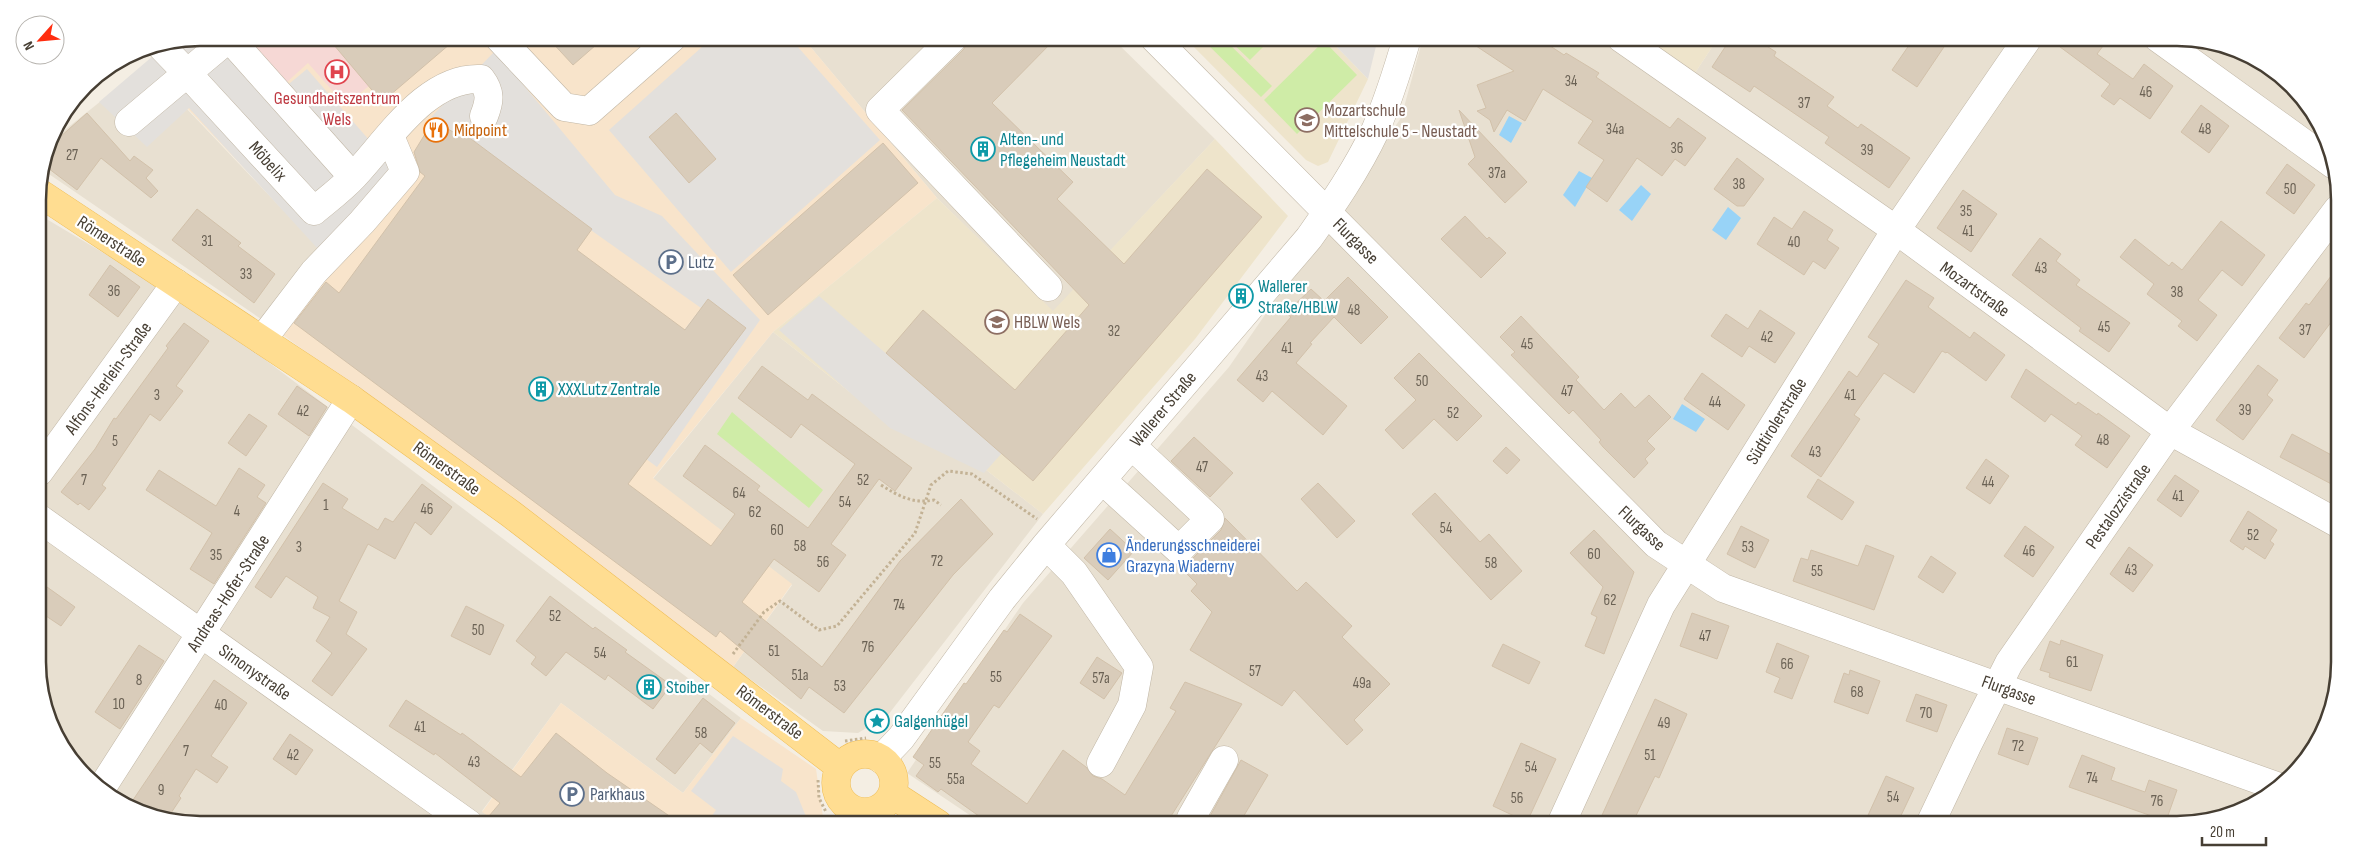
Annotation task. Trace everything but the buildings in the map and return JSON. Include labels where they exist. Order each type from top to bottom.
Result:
[{"type":"main road","name":"Römerstraße","points":[[47,198],[351,399],[511,514],[840,767]]},
{"type":"main road","points":[[849,816],[836,790],[836,777],[840,767],[850,758],[861,754],[872,755],[881,759],[892,774],[894,784],[892,794],[885,805],[873,812],[861,812],[853,816]]},
{"type":"main road","points":[[892,794],[925,816]]},
{"type":"street","name":"Wallerer Straße","points":[[881,759],[901,738],[1002,599],[1044,533],[1102,480],[1309,238],[1343,188],[1374,132],[1395,78],[1404,46]]},
{"type":"street","name":"Mozartstraße","points":[[1633,46],[1896,230],[2170,431],[2331,520]]},
{"type":"street","name":"Südtirolerstraße","points":[[1565,815],[1662,605],[1896,230],[2022,46]]},
{"type":"street","points":[[2169,46],[2326,160]]},
{"type":"street","points":[[129,122],[218,47]]},
{"type":"street","points":[[237,47],[353,177]]},
{"type":"street","points":[[507,47],[564,107],[588,111],[662,47]]},
{"type":"street","points":[[944,47],[880,110],[1048,287]]},
{"type":"street","name":"Flurgasse","points":[[1162,47],[1656,544],[1686,566],[1723,588],[2271,784]]},
{"type":"street","name":"Möbelix","points":[[164,50],[314,211],[353,177],[419,104],[445,85],[467,78],[481,79],[488,89],[489,102],[484,116]]},
{"type":"street","points":[[262,340],[314,272],[362,222],[405,172],[390,136]]},
{"type":"street","name":"Pestalozzistraße","points":[[1934,815],[2009,663],[2170,431],[2331,218]]},
{"type":"street","name":"Alfons-Herlein-Straße","points":[[46,462],[176,283]]},
{"type":"street","name":"Andreas-Hofer-Straße","points":[[105,783],[351,399]]},
{"type":"street","points":[[1102,480],[1179,550],[1210,519],[1132,446]]},
{"type":"street","name":"Simonystraße","points":[[46,523],[458,816]]},
{"type":"street","points":[[1044,533],[1139,667],[1132,705],[1101,763]]},
{"type":"street","points":[[1193,816],[1224,760]]},
{"type":"path","points":[[719,674],[764,612],[780,601],[819,630],[837,626],[915,533],[931,485],[948,471],[972,474],[1044,533]]},
{"type":"path","points":[[881,485],[896,494],[919,503],[934,500],[942,505]]},
{"type":"shaded area","name":"Mozartschule Mittelschule 5 - Neustadt","points":[[1193,46],[1336,46],[1368,79],[1328,162],[1318,166],[1306,160]]},
{"type":"shaded area","points":[[1336,46],[1376,46],[1368,79]]},
{"type":"shaded area","points":[[1421,46],[1650,46],[1693,76],[1713,46],[2177,46],[2217,51],[2226,54],[2245,62],[2271,78],[2299,106],[2319,141],[2326,160],[2331,200],[2331,662],[2328,692],[2323,711],[2315,730],[2299,756],[2271,784],[2245,800],[2207,813],[2187,815],[971,816],[907,773],[1023,603],[1229,367],[1401,118]]},
{"type":"shaded area","points":[[1650,46],[1713,46],[1693,76]]},
{"type":"shaded area","points":[[190,47],[247,47],[284,88],[307,69],[398,173],[318,249],[189,108],[147,147],[99,102],[158,52]]},
{"type":"shaded area","points":[[195,47],[810,47],[937,198],[773,332],[653,478],[792,584],[733,667],[264,321],[320,248],[188,109],[148,140]]},
{"type":"shaded area","name":"Gesundheitszentrum Wels","points":[[255,47],[336,47],[369,86],[345,105],[308,63],[287,82]]},
{"type":"shaded area","points":[[702,47],[798,47],[880,140],[731,272],[609,130]]},
{"type":"shaded area","points":[[810,47],[1121,47],[1215,139],[1053,312],[937,198]]},
{"type":"shaded area","name":"Lutz","points":[[495,51],[615,195],[662,216],[760,320],[657,467],[607,430],[701,308],[431,117]]},
{"type":"shaded area","points":[[106,97],[187,109],[320,249],[264,321],[49,174],[51,160],[63,132]]},
{"type":"shaded area","name":"HBLW Wels","points":[[1215,139],[1288,216],[1195,339],[1043,514],[981,466],[888,422],[773,332],[937,198],[1053,311]]},
{"type":"shaded area","points":[[47,219],[198,309],[741,718],[683,793],[561,703],[482,811],[489,816],[200,816],[160,811],[132,800],[115,790],[84,763],[72,747],[54,711],[49,692],[46,662]]},
{"type":"shaded area","points":[[819,296],[1002,453],[984,473],[890,428],[779,330]]},
{"type":"shaded area","points":[[773,332],[888,422],[981,466],[1043,514],[888,715],[858,733],[823,731],[733,667],[792,585],[653,479]]},
{"type":"shaded area","points":[[561,703],[683,793],[741,718],[816,769],[823,816],[488,816],[482,812]]},
{"type":"shaded area","points":[[733,736],[783,769],[781,781],[796,792],[806,816],[712,816],[716,810],[691,791]]},
{"type":"green space","points":[[1210,46],[1232,46],[1272,86],[1261,97]]},
{"type":"green space","points":[[1236,46],[1264,46],[1250,60]]},
{"type":"green space","points":[[1318,46],[1329,46],[1357,75],[1297,134],[1264,100]]},
{"type":"green space","points":[[732,412],[823,490],[809,508],[717,434]]},
{"type":"water","points":[[1509,116],[1522,123],[1511,143],[1499,135]]},
{"type":"water","points":[[1579,171],[1592,178],[1575,207],[1563,195]]},
{"type":"water","points":[[1641,185],[1651,194],[1632,221],[1619,210]]},
{"type":"water","points":[[1728,207],[1741,218],[1726,240],[1712,230]]},
{"type":"water","points":[[1682,404],[1705,419],[1696,432],[1673,419]]},
{"type":"place","name":"Gesundheitszentrum Wels","points":[[337,72]]},
{"type":"place","name":"Mozartschule Mittelschule 5 - Neustadt","points":[[1307,120]]},
{"type":"place","name":"Midpoint","points":[[436,130]]},
{"type":"place","name":"Alten- und Pflegeheim Neustadt","points":[[983,149]]},
{"type":"place","name":"Lutz","points":[[671,262]]},
{"type":"place","name":"Wallerer Straße/HBLW","points":[[1241,296]]},
{"type":"place","name":"HBLW Wels","points":[[997,322]]},
{"type":"place","name":"XXXLutz Zentrale","points":[[541,389]]},
{"type":"place","name":"Änderungsschneiderei Grazyna Wiaderny","points":[[1109,555]]},
{"type":"place","name":"Stoiber","points":[[649,687]]},
{"type":"place","name":"Galgenhügel","points":[[877,721]]},
{"type":"place","name":"Parkhaus","points":[[572,794]]}]
